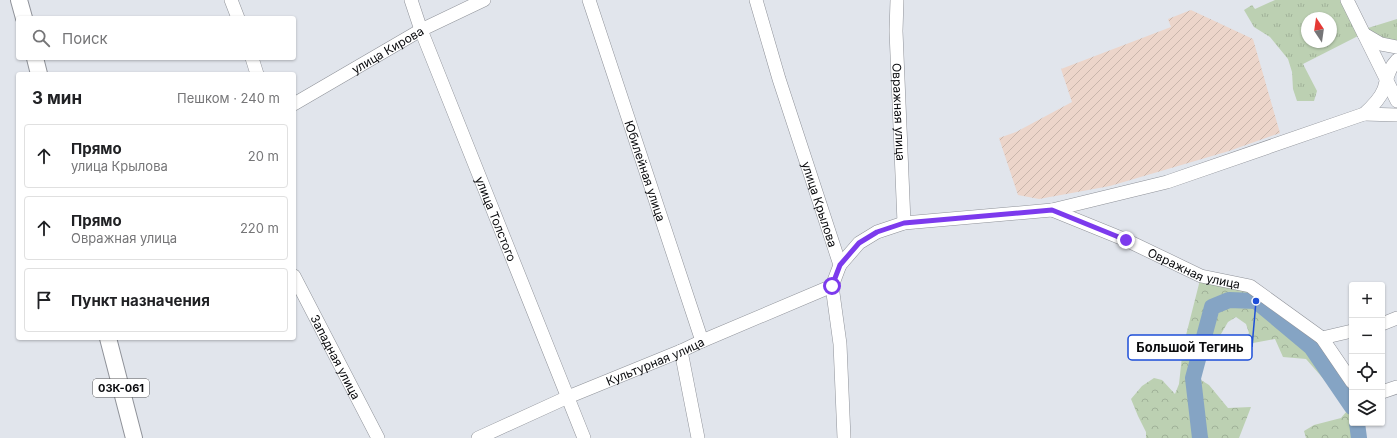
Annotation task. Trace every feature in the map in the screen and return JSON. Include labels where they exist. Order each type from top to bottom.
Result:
[{"type":"main road","points":[[19,0],[23,16]]},
{"type":"main road","points":[[36,60],[38,72]]},
{"type":"main road","name":"03К-061","points":[[109,340],[134,438]]},
{"type":"street","points":[[232,0],[237,16]]},
{"type":"street","name":"улица Толстого","points":[[411,0],[421,30],[584,438]]},
{"type":"street","name":"улица Кирова","points":[[296,103],[421,30],[484,0]]},
{"type":"street","name":"Юбилейная улица","points":[[589,0],[702,341]]},
{"type":"street","name":"улица Крылова","points":[[756,0],[779,79],[840,265]]},
{"type":"street","name":"Овражная улица","points":[[897,0],[896,30],[904,223]]},
{"type":"street","points":[[1347,0],[1397,101]]},
{"type":"street","points":[[1362,33],[1381,44],[1397,47]]},
{"type":"street","points":[[253,60],[256,72]]},
{"type":"street","points":[[1364,114],[1373,106],[1380,96],[1386,79],[1397,60]]},
{"type":"street","points":[[1364,114],[1394,117]]},
{"type":"street","name":"Овражная улица","points":[[840,265],[859,243],[877,232],[904,223],[1052,210],[1167,182],[1364,114]]},
{"type":"street","name":"Овражная улица","points":[[1052,210],[1126,240],[1201,276],[1250,286],[1322,338],[1349,378]]},
{"type":"street","points":[[840,265],[832,286],[840,344],[844,438]]},
{"type":"street","name":"Западная улица","points":[[296,280],[378,438]]},
{"type":"street","name":"Культурная улица","points":[[478,438],[568,397],[681,351],[832,286]]},
{"type":"street","points":[[1385,323],[1397,318]]},
{"type":"street","points":[[1322,338],[1349,332]]},
{"type":"street","points":[[681,351],[698,438]]},
{"type":"street","points":[[1385,391],[1397,387]]},
{"type":"shaded area","points":[[1191,10],[1253,39],[1280,133],[1229,151],[1110,186],[1039,199],[1018,195],[999,138],[1016,132],[1072,102],[1061,69],[1171,27],[1168,19]]},
{"type":"green space","points":[[1275,0],[1341,0],[1358,36],[1337,47],[1337,12],[1301,12],[1301,48],[1334,48],[1303,64],[1317,91],[1314,101],[1297,101],[1293,89],[1292,72],[1288,59],[1270,37],[1254,27],[1244,10],[1252,5],[1255,9]]},
{"type":"green space","points":[[1397,19],[1397,41],[1381,38],[1368,28]]},
{"type":"green space","points":[[1201,276],[1247,285],[1322,338],[1349,378],[1349,426],[1361,426],[1365,438],[1306,438],[1304,431],[1314,425],[1341,418],[1347,411],[1342,400],[1306,359],[1283,357],[1275,339],[1253,343],[1242,343],[1249,333],[1246,324],[1236,317],[1228,322],[1221,334],[1207,346],[1200,365],[1201,380],[1209,385],[1228,408],[1251,407],[1239,438],[1146,438],[1146,432],[1131,399],[1142,386],[1154,378],[1162,380],[1175,394],[1179,384],[1183,347]]},
{"type":"waterway","points":[[1200,438],[1193,378],[1212,307],[1229,300],[1256,301],[1311,347],[1349,403]]},
{"type":"waterway","points":[[1357,426],[1359,438]]},
{"type":"place","name":"Большой Тегинь","points":[[1256,301]]},
{"type":"route","points":[[832,286],[840,265],[859,243],[877,232],[904,223],[1052,210],[1126,240]]}]
